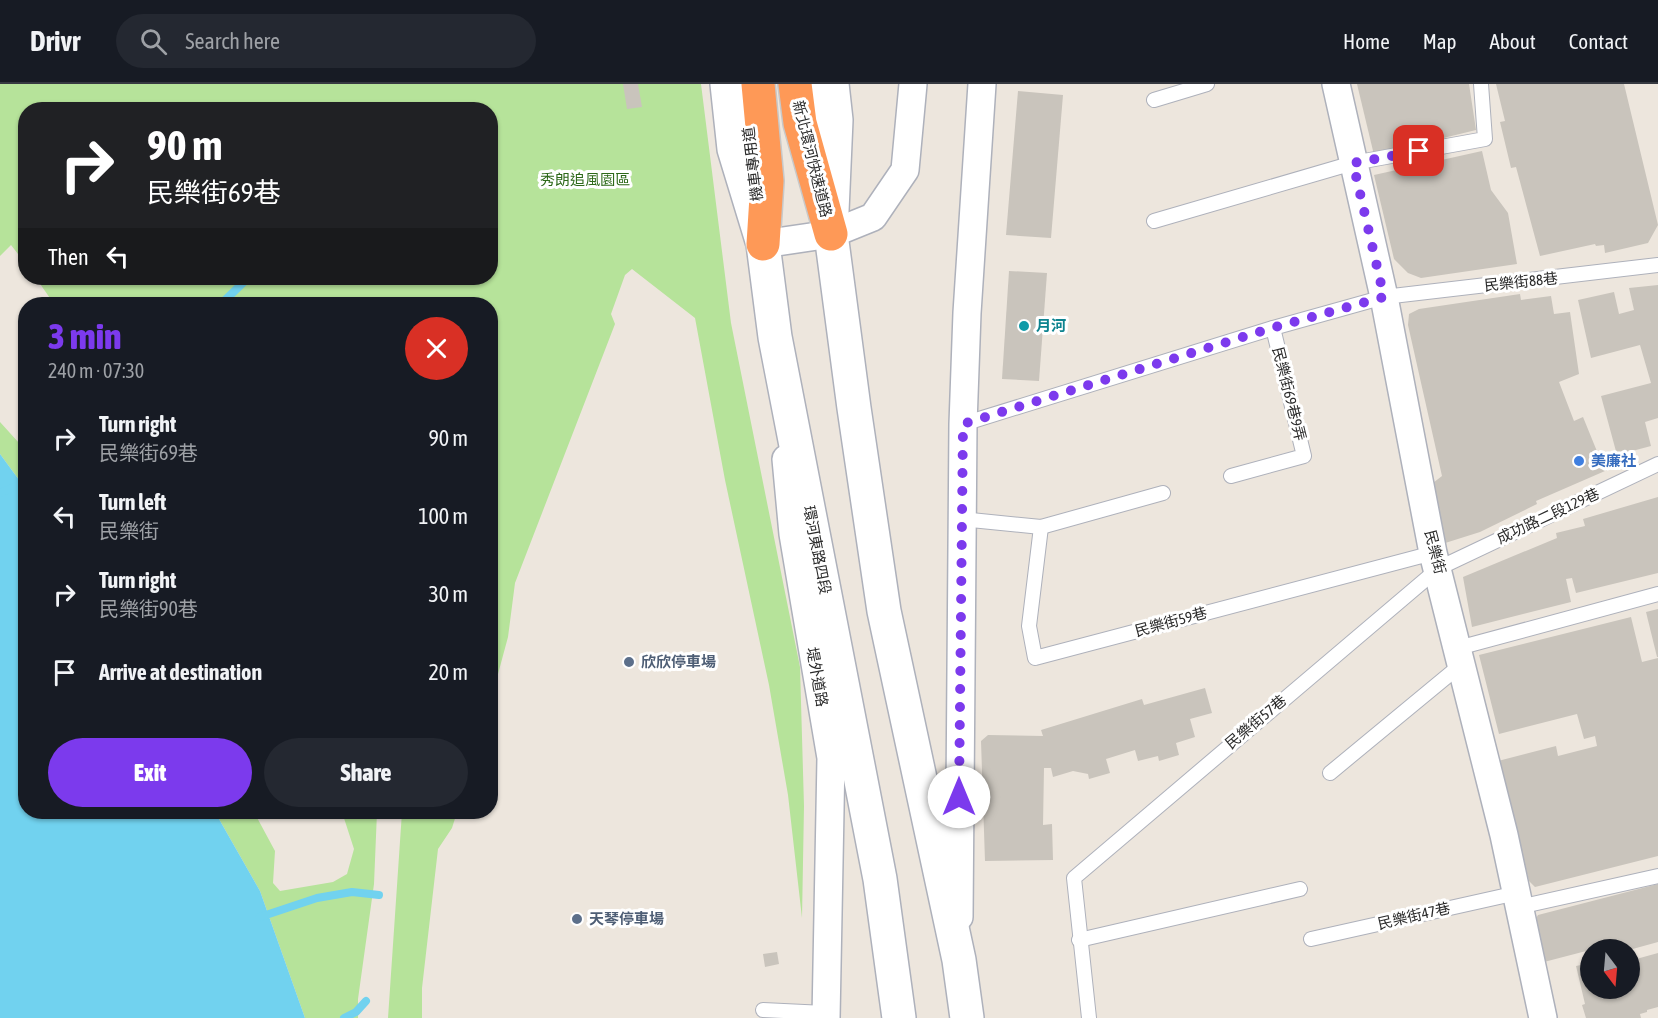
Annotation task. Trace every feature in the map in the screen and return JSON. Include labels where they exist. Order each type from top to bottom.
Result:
[{"type":"highway","points":[[758,84],[768,181],[763,244]]},
{"type":"highway","name":"新北環河快速道路","points":[[795,84],[801,123],[831,234]]},
{"type":"street","name":"環河東路四段","points":[[727,84],[734,149],[763,244],[775,337],[880,879],[899,1018]]},
{"type":"street","name":"機車專用道","points":[[744,84],[763,244]]},
{"type":"street","points":[[815,84],[831,234],[885,611],[958,960],[967,1018]]},
{"type":"street","points":[[831,234],[836,120],[832,84]]},
{"type":"street","points":[[763,244],[831,234],[873,217],[905,170],[913,84]]},
{"type":"street","points":[[958,960],[963,424],[967,313],[982,84]]},
{"type":"street","name":"民樂街","points":[[1336,84],[1384,297],[1436,561],[1518,900],[1543,1018]]},
{"type":"street","name":"堤外道路","points":[[775,337],[793,534],[831,758],[825,1016]]},
{"type":"lane","points":[[1154,100],[1208,84]]},
{"type":"lane","points":[[1154,221],[1353,163],[1485,139],[1481,84]]},
{"type":"lane","name":"民樂街88巷","points":[[963,424],[1272,328],[1384,297],[1658,265]]},
{"type":"lane","name":"民樂街69巷9弄","points":[[1231,476],[1304,456],[1272,328]]},
{"type":"lane","name":"成功路二段129巷","points":[[1436,561],[1658,464]]},
{"type":"lane","points":[[961,519],[1041,527],[1163,493]]},
{"type":"lane","name":"民樂街59巷","points":[[1041,527],[1029,626],[1035,658],[1436,561]]},
{"type":"lane","name":"民樂街57巷","points":[[1079,940],[1074,878],[1436,561]]},
{"type":"lane","points":[[1330,773],[1460,656],[1658,594]]},
{"type":"lane","name":"民樂街47巷","points":[[1311,939],[1658,876]]},
{"type":"lane","points":[[1089,1018],[1079,940],[1300,889]]},
{"type":"lane","points":[[763,1010],[825,1016]]},
{"type":"green space","name":"秀朗追風園區","points":[[0,84],[701,84],[731,323],[800,667],[804,806],[802,918],[788,795],[769,685],[725,480],[695,318],[632,269],[625,275],[611,314],[615,324],[515,583],[508,637],[498,674],[498,297],[49,297],[41,285],[498,285],[498,102],[18,102],[18,254],[11,245],[0,256]]},
{"type":"green space","points":[[0,422],[18,442],[18,478],[0,454]]},
{"type":"green space","points":[[219,819],[258,819],[275,851],[273,883],[280,891],[333,882],[347,874],[354,849],[344,819],[377,819],[374,884],[358,999],[358,1018],[305,1018],[260,891]]},
{"type":"green space","points":[[402,819],[455,819],[452,828],[438,849],[422,988],[422,1018],[388,1018]]},
{"type":"water","points":[[0,454],[18,478],[18,819],[219,819],[260,891],[305,1018],[0,1018]]},
{"type":"building","points":[[623,84],[638,84],[642,107],[627,109]]},
{"type":"building","points":[[1357,84],[1469,84],[1476,130],[1374,155]]},
{"type":"building","points":[[1496,84],[1624,84],[1658,225],[1648,243],[1605,253],[1604,245],[1596,246],[1595,244],[1540,256],[1516,167],[1511,168],[1500,122],[1505,121]]},
{"type":"building","points":[[1018,91],[1063,95],[1051,238],[1006,235]]},
{"type":"building","points":[[1482,151],[1491,190],[1508,213],[1517,264],[1421,278],[1408,273],[1394,259],[1374,175]]},
{"type":"building","name":"月河","points":[[1009,271],[1047,273],[1039,381],[1002,379]]},
{"type":"building","points":[[1658,285],[1658,418],[1645,422],[1651,446],[1617,455],[1601,396],[1651,383],[1640,345],[1591,358],[1578,300],[1614,292],[1619,314],[1634,310],[1629,288]]},
{"type":"building","points":[[1520,294],[1521,300],[1551,296],[1554,314],[1570,312],[1579,374],[1559,382],[1574,421],[1583,417],[1605,471],[1536,501],[1537,504],[1480,532],[1442,544],[1429,486],[1442,476],[1408,325],[1409,314],[1419,309]]},
{"type":"building","points":[[1658,497],[1658,573],[1576,593],[1572,578],[1566,579],[1571,602],[1472,627],[1463,577],[1557,538],[1556,533],[1585,526],[1583,519]]},
{"type":"building","points":[[1658,609],[1658,657],[1657,657],[1646,612]]},
{"type":"building","points":[[1631,617],[1642,662],[1658,658],[1658,856],[1535,887],[1529,881],[1498,761],[1556,746],[1558,756],[1597,746],[1595,736],[1584,739],[1577,714],[1499,734],[1479,655]]},
{"type":"building","points":[[1205,688],[1212,713],[1190,719],[1195,737],[1176,743],[1179,755],[1159,761],[1158,756],[1138,761],[1135,750],[1106,759],[1110,773],[1089,779],[1088,774],[1073,771],[1053,777],[1051,768],[1044,768],[1043,825],[1052,824],[1053,860],[985,861],[981,741],[988,735],[1043,736],[1041,730],[1142,699],[1144,705]]},
{"type":"building","points":[[1658,884],[1658,942],[1640,947],[1640,939],[1580,939],[1580,953],[1544,962],[1534,922],[1538,915]]},
{"type":"building","points":[[777,952],[779,964],[765,967],[763,954]]},
{"type":"building","points":[[1658,953],[1658,1007],[1640,1014],[1641,1018],[1586,1018],[1582,1005],[1585,1004],[1584,999],[1640,999],[1640,958]]},
{"type":"building","points":[[1580,965],[1580,983],[1576,966]]},
{"type":"waterway","points":[[228,297],[241,285]]},
{"type":"waterway","points":[[0,493],[18,485]]},
{"type":"waterway","points":[[260,917],[317,898],[352,892],[379,895]]},
{"type":"waterway","points":[[344,1018],[356,1012],[366,1001]]},
{"type":"place","name":"月河","points":[[1024,326]]},
{"type":"place","name":"美廉社","points":[[1579,461]]},
{"type":"place","name":"欣欣停車場","points":[[629,662]]},
{"type":"place","name":"天琴停車場","points":[[577,919]]},
{"type":"route","points":[[959,797],[963,424],[1272,328],[1384,297],[1353,163],[1419,151]]}]
